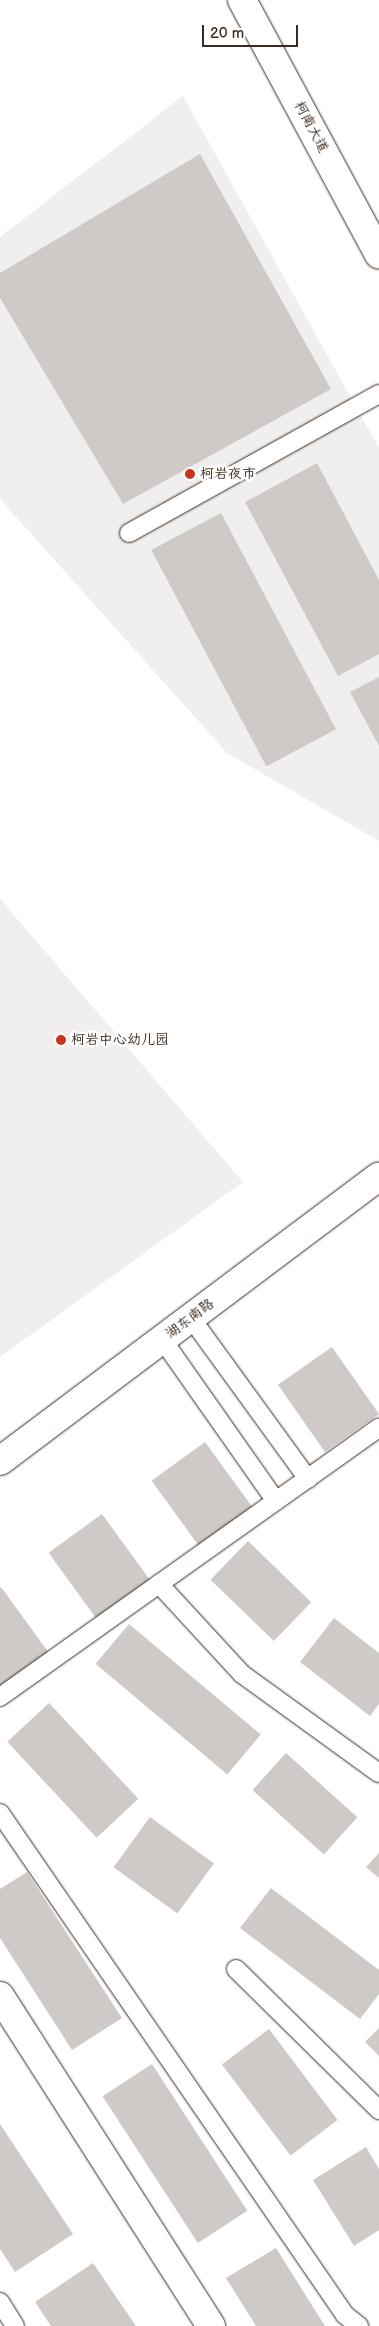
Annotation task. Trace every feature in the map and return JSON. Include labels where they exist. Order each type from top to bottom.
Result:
[{"type":"street","name":"柯南大道","points":[[242,0],[379,254]]},
{"type":"street","name":"湖东南路","points":[[0,1461],[379,1176]]},
{"type":"street","points":[[0,1996],[211,2326]]},
{"type":"lane","points":[[129,533],[379,394]]},
{"type":"lane","points":[[191,1318],[308,1478]]},
{"type":"lane","points":[[162,1339],[276,1501]]},
{"type":"lane","points":[[0,1697],[379,1428]]},
{"type":"lane","points":[[159,1584],[242,1674],[379,1773]]},
{"type":"lane","points":[[0,1813],[345,2315],[359,2326]]},
{"type":"lane","points":[[236,1969],[379,2110]]},
{"type":"lane","points":[[0,2302],[15,2326]]},
{"type":"shaded area","name":"柯岩夜市","points":[[183,96],[379,448],[379,841],[227,753],[0,499],[0,237]]},
{"type":"shaded area","name":"柯岩中心幼儿园","points":[[0,899],[243,1182],[0,1357]]},
{"type":"building","points":[[200,154],[331,389],[123,504],[0,298],[0,273]]},
{"type":"building","points":[[317,463],[379,580],[379,654],[338,676],[245,502]]},
{"type":"building","points":[[221,513],[336,729],[266,766],[151,550]]},
{"type":"building","points":[[379,677],[379,746],[350,692]]},
{"type":"building","points":[[332,1347],[379,1414],[325,1452],[278,1385]]},
{"type":"building","points":[[205,1442],[253,1508],[200,1547],[152,1481]]},
{"type":"building","points":[[102,1514],[150,1580],[97,1619],[49,1553]]},
{"type":"building","points":[[248,1541],[311,1602],[274,1641],[210,1580]]},
{"type":"building","points":[[0,1588],[49,1653],[0,1688]]},
{"type":"building","points":[[334,1618],[379,1653],[379,1704],[370,1716],[300,1662]]},
{"type":"building","points":[[129,1624],[261,1735],[227,1774],[96,1664]]},
{"type":"building","points":[[49,1703],[138,1799],[97,1838],[7,1742]]},
{"type":"building","points":[[286,1753],[357,1817],[324,1854],[253,1790]]},
{"type":"building","points":[[150,1817],[214,1863],[177,1914],[114,1867]]},
{"type":"building","points":[[379,1853],[379,1878],[366,1867]]},
{"type":"building","points":[[27,1872],[122,2018],[72,2050],[0,1938],[0,1889]]},
{"type":"building","points":[[271,1888],[379,1970],[379,1994],[360,2019],[240,1928]]},
{"type":"building","points":[[379,2028],[379,2056],[365,2042]]},
{"type":"building","points":[[269,2029],[338,2120],[290,2156],[222,2065]]},
{"type":"building","points":[[152,2064],[247,2211],[198,2243],[103,2096]]},
{"type":"building","points":[[0,2124],[73,2234],[15,2272],[0,2249]]},
{"type":"building","points":[[366,2147],[379,2169],[379,2230],[354,2246],[313,2180]]},
{"type":"building","points":[[276,2248],[325,2326],[256,2326],[226,2278]]},
{"type":"building","points":[[93,2263],[136,2326],[51,2326],[35,2302]]},
{"type":"place","name":"柯岩夜市","points":[[190,474]]},
{"type":"place","name":"柯岩中心幼儿园","points":[[61,1040]]}]
